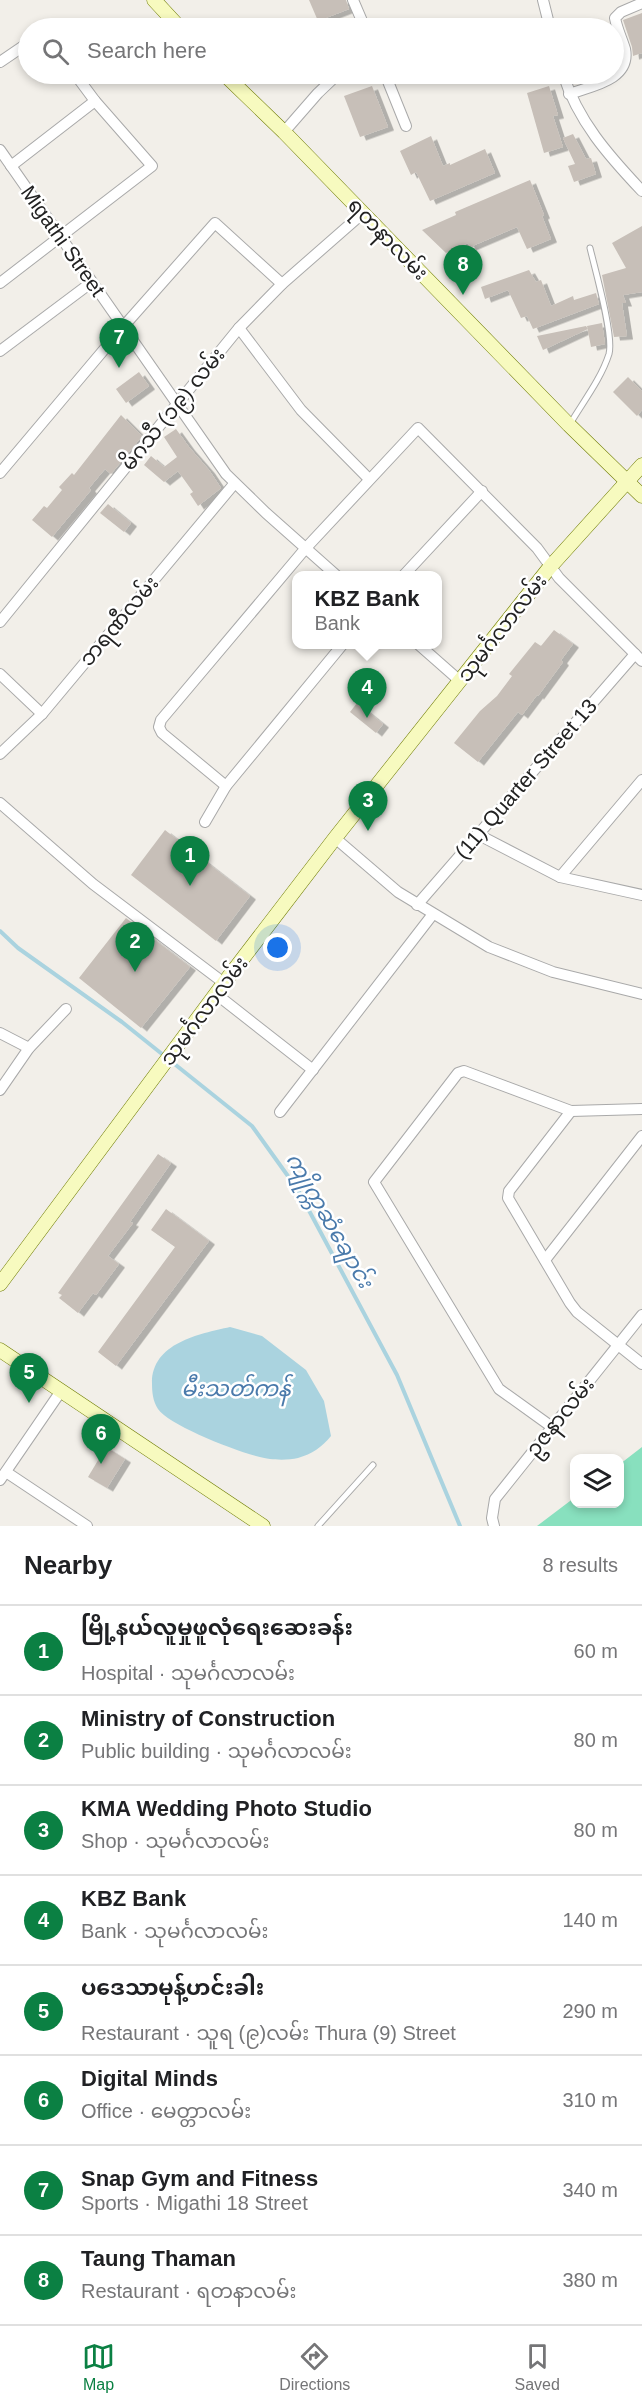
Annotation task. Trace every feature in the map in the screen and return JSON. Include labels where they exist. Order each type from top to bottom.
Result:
[{"type":"main road","points":[[154,0],[171,18]]},
{"type":"main road","name":"ရတနာလမ်း","points":[[234,84],[284,132],[569,425],[642,496]]},
{"type":"main road","name":"သုမင်္ဂလာလမ်း","points":[[0,1284],[220,988],[335,838],[550,567],[642,465]]},
{"type":"main road","points":[[0,1350],[258,1525]]},
{"type":"street","points":[[353,0],[361,18]]},
{"type":"street","points":[[543,0],[548,18]]},
{"type":"street","points":[[615,18],[621,12],[642,3]]},
{"type":"street","points":[[624,47],[624,67]]},
{"type":"street","points":[[0,62],[18,50]]},
{"type":"street","points":[[0,283],[152,166],[83,84]]},
{"type":"street","points":[[284,132],[327,84]]},
{"type":"street","points":[[389,84],[406,126]]},
{"type":"street","points":[[566,84],[569,94],[592,135],[642,191]]},
{"type":"street","points":[[569,94],[594,84]]},
{"type":"street","points":[[11,166],[95,100]]},
{"type":"street","name":"Migathi Street","points":[[0,150],[234,484],[331,571]]},
{"type":"street","name":"မိဂသီ (၁၉) လမ်း","points":[[0,622],[239,328],[282,285],[363,213]]},
{"type":"street","points":[[0,473],[123,327],[215,223],[282,285]]},
{"type":"street","points":[[0,351],[92,282]]},
{"type":"street","points":[[239,328],[297,404],[369,479]]},
{"type":"street","points":[[226,786],[162,733],[159,727],[161,720],[306,549],[418,428],[537,548],[550,567],[638,657]]},
{"type":"street","name":"ဘရဏီလမ်း","points":[[0,754],[42,714],[234,484]]},
{"type":"street","points":[[408,571],[482,491]]},
{"type":"street","points":[[205,822],[226,786],[340,649]]},
{"type":"street","points":[[423,649],[460,681]]},
{"type":"street","name":"(11) Quarter Street 13","points":[[417,905],[477,834],[638,657]]},
{"type":"street","points":[[0,674],[42,714]]},
{"type":"street","points":[[560,877],[642,780]]},
{"type":"street","points":[[0,803],[93,884],[220,988],[313,1070]]},
{"type":"street","points":[[477,834],[560,877],[642,895]]},
{"type":"street","points":[[335,838],[398,892],[489,947],[553,972],[642,994]]},
{"type":"street","points":[[280,1112],[433,914]]},
{"type":"street","points":[[0,1090],[29,1048],[66,1010]]},
{"type":"street","points":[[0,1033],[29,1048]]},
{"type":"street","points":[[552,1427],[499,1389],[374,1182],[458,1073],[464,1071],[571,1112],[642,1109]]},
{"type":"street","points":[[571,1112],[508,1194],[577,1312],[642,1364]]},
{"type":"street","points":[[545,1260],[642,1136]]},
{"type":"street","name":"ဥဇနာလမ်း","points":[[494,1526],[492,1518],[495,1499],[642,1315]]},
{"type":"street","points":[[61,1391],[3,1476],[87,1526]]},
{"type":"lane","points":[[569,425],[610,352],[606,315],[590,248]]},
{"type":"lane","points":[[318,1526],[373,1466]]},
{"type":"green space","points":[[642,1447],[642,1526],[537,1526],[570,1501],[570,1508],[624,1508],[624,1461]]},
{"type":"water","name":"မီးသတ်ကန်","points":[[230,1327],[262,1336],[306,1370],[324,1401],[331,1436],[316,1450],[291,1459],[260,1457],[228,1447],[193,1432],[177,1424],[158,1409],[153,1397],[152,1383],[154,1369],[160,1358],[179,1343],[192,1337]]},
{"type":"building","points":[[309,0],[346,0],[349,9],[326,18],[317,18]]},
{"type":"building","points":[[642,13],[642,53],[633,56],[624,20]]},
{"type":"building","points":[[372,86],[388,127],[360,137],[344,96]]},
{"type":"building","points":[[549,86],[558,115],[553,116],[563,147],[544,153],[527,93]]},
{"type":"building","points":[[573,134],[586,159],[591,158],[596,174],[574,182],[568,166],[575,164],[563,138]]},
{"type":"building","points":[[431,136],[443,166],[485,149],[495,173],[430,201],[416,172],[411,175],[400,151]]},
{"type":"building","points":[[530,180],[551,239],[527,249],[517,227],[470,247],[468,243],[446,253],[422,230],[456,215],[455,212]]},
{"type":"building","points":[[642,226],[642,292],[623,295],[626,303],[622,303],[627,336],[614,337],[602,275],[626,268],[612,243]]},
{"type":"building","points":[[529,270],[536,282],[541,280],[551,306],[573,296],[574,300],[596,293],[599,304],[533,329],[527,316],[521,318],[508,290],[485,299],[481,287]]},
{"type":"building","points":[[602,323],[605,344],[591,347],[587,326]]},
{"type":"building","points":[[586,326],[588,329],[543,350],[537,336]]},
{"type":"building","points":[[139,372],[149,386],[126,403],[116,389]]},
{"type":"building","points":[[628,377],[642,391],[642,410],[637,416],[613,392]]},
{"type":"building","points":[[121,415],[142,436],[111,474],[105,469],[89,488],[91,490],[52,537],[32,520],[44,506],[47,508],[62,490],[59,487],[72,473],[74,475]]},
{"type":"building","points":[[176,429],[221,488],[198,506],[190,494],[193,492],[178,471],[164,482],[144,465],[151,456],[164,467],[177,457],[164,437]]},
{"type":"building","points":[[108,504],[131,523],[124,532],[100,513]]},
{"type":"building","points":[[554,630],[573,644],[561,660],[563,662],[522,715],[518,712],[478,762],[454,743],[480,711],[497,696],[512,676],[509,674],[535,642],[541,646]]},
{"type":"building","points":[[357,703],[383,724],[376,733],[350,712]]},
{"type":"building","points":[[165,830],[250,896],[216,941],[131,875]]},
{"type":"building","points":[[126,918],[190,967],[141,1028],[79,978]]},
{"type":"building","points":[[158,1154],[171,1163],[130,1222],[133,1223],[108,1256],[119,1264],[96,1295],[93,1293],[78,1313],[59,1298],[62,1295],[58,1293]]},
{"type":"building","points":[[166,1209],[209,1241],[116,1366],[98,1352],[175,1247],[151,1230]]},
{"type":"building","points":[[106,1447],[125,1459],[107,1488],[88,1477]]},
{"type":"waterway","name":"ကျိုက္ကဆံချောင်း","points":[[0,931],[18,948],[122,1022],[252,1126],[298,1190],[397,1375],[460,1526]]},
{"type":"place","name":"Taung Thaman","points":[[463,295]]},
{"type":"place","name":"Snap Gym and Fitness","points":[[119,368]]},
{"type":"place","name":"KBZ Bank","points":[[367,718]]},
{"type":"place","name":"KMA Wedding Photo Studio","points":[[368,831]]},
{"type":"place","name":"မြို့နယ်လူမှုဖူလုံရေးဆေးခန်း","points":[[190,886]]},
{"type":"place","name":"Ministry of Construction","points":[[135,972]]},
{"type":"place","name":"ပဒေသာမုန့်ဟင်းခါး","points":[[29,1403]]},
{"type":"place","name":"Digital Minds","points":[[101,1464]]}]
